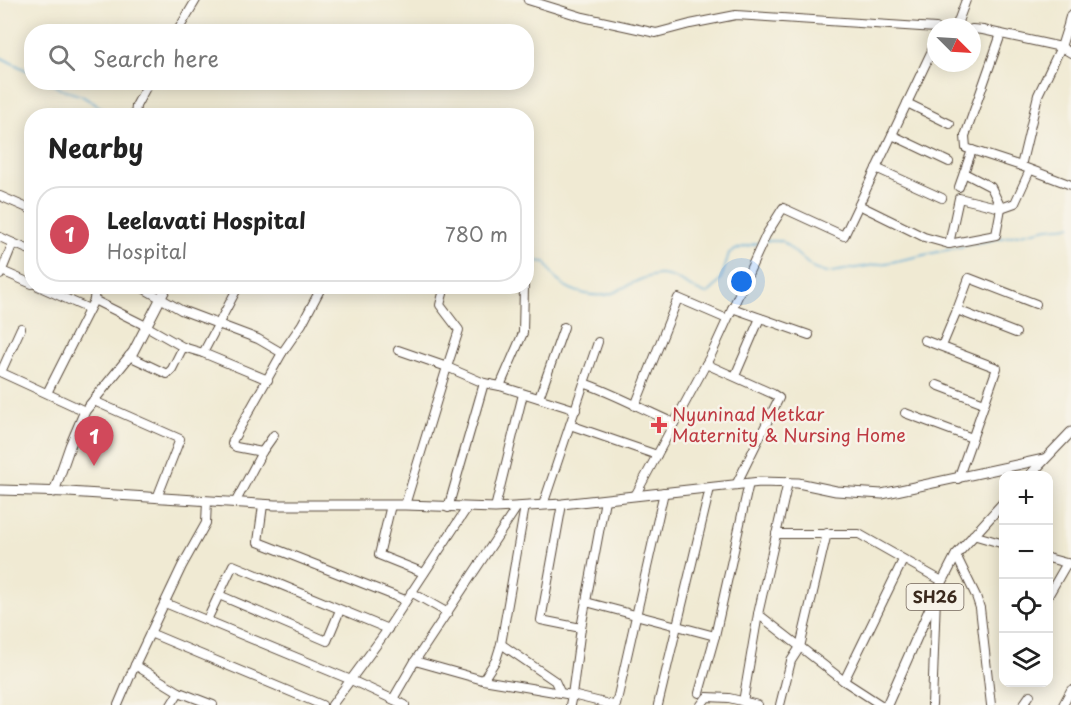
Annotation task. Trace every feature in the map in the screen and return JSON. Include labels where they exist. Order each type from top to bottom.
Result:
[{"type":"main road","points":[[54,492],[85,411],[129,356],[163,294]]},
{"type":"main road","points":[[1033,471],[1071,432]]},
{"type":"main road","points":[[0,490],[263,505],[405,505],[495,508],[604,500],[636,494],[749,483],[788,482],[836,491],[882,494],[1044,459]]},
{"type":"main road","name":"SH26","points":[[888,705],[937,592],[956,555],[999,507]]},
{"type":"street","points":[[182,24],[196,0]]},
{"type":"street","points":[[528,0],[583,17],[656,33],[736,15],[927,27]]},
{"type":"street","points":[[959,18],[966,0]]},
{"type":"street","points":[[1021,166],[1038,95],[1061,47],[1070,20]]},
{"type":"street","points":[[981,31],[1061,47],[1071,53]]},
{"type":"street","points":[[1001,34],[965,136],[966,148],[1071,185]]},
{"type":"street","points":[[636,494],[706,364],[766,235],[783,208],[844,236],[927,61]]},
{"type":"street","points":[[136,108],[145,90]]},
{"type":"street","points":[[907,103],[950,124]]},
{"type":"street","points":[[892,135],[949,162]]},
{"type":"street","points":[[959,187],[972,150]]},
{"type":"street","points":[[876,168],[942,198]]},
{"type":"street","points":[[949,244],[959,198],[1001,208],[1015,203],[1030,170]]},
{"type":"street","points":[[859,206],[924,237],[949,244],[996,235],[1001,208],[991,187],[964,173]]},
{"type":"street","points":[[0,196],[24,206]]},
{"type":"street","points":[[0,237],[24,248]]},
{"type":"street","points":[[13,243],[1,273],[24,281]]},
{"type":"street","points":[[942,346],[969,278],[1036,304]]},
{"type":"street","points":[[56,294],[89,309]]},
{"type":"street","points":[[47,393],[94,300],[94,294]]},
{"type":"street","points":[[154,294],[181,310],[258,339],[282,353]]},
{"type":"street","points":[[203,353],[234,294]]},
{"type":"street","points":[[262,452],[236,447],[232,444],[318,294]]},
{"type":"street","points":[[405,505],[459,330],[440,305],[443,294]]},
{"type":"street","points":[[500,386],[523,333],[524,294]]},
{"type":"street","points":[[635,406],[678,298],[727,319]]},
{"type":"street","points":[[94,300],[183,347],[268,380]]},
{"type":"street","points":[[732,308],[809,335]]},
{"type":"street","points":[[957,310],[1016,333]]},
{"type":"street","points":[[735,376],[760,318]]},
{"type":"street","points":[[539,398],[564,327]]},
{"type":"street","points":[[21,328],[1,372],[85,411]]},
{"type":"street","points":[[924,340],[997,368],[958,479]]},
{"type":"street","points":[[543,505],[598,342]]},
{"type":"street","points":[[129,356],[167,374],[183,347]]},
{"type":"street","points":[[398,350],[484,383],[576,410]]},
{"type":"street","points":[[706,364],[779,398],[736,485]]},
{"type":"street","points":[[448,508],[484,383]]},
{"type":"street","points":[[584,383],[612,393],[623,401],[674,423]]},
{"type":"street","points":[[937,385],[984,403]]},
{"type":"street","points":[[495,508],[523,394]]},
{"type":"street","points":[[94,401],[180,439],[157,498]]},
{"type":"street","points":[[905,413],[972,438]]},
{"type":"street","points":[[570,425],[657,454]]},
{"type":"street","points":[[235,503],[262,452],[274,435]]},
{"type":"street","points":[[743,702],[758,614],[788,482]]},
{"type":"street","points":[[699,693],[715,636],[749,483]]},
{"type":"street","points":[[658,705],[710,488]]},
{"type":"street","points":[[415,661],[483,680],[560,692],[614,705],[664,492]]},
{"type":"street","points":[[570,705],[604,500]]},
{"type":"street","points":[[118,705],[150,633],[206,524],[207,501]]},
{"type":"street","points":[[561,504],[541,620],[581,628]]},
{"type":"street","points":[[263,505],[258,542],[405,600]]},
{"type":"street","points":[[391,505],[379,555],[424,573]]},
{"type":"street","points":[[393,699],[415,661],[521,507]]},
{"type":"street","points":[[483,680],[496,660],[501,644],[521,507]]},
{"type":"street","points":[[332,705],[388,629],[467,508]]},
{"type":"street","points":[[780,705],[791,661],[800,646],[827,533]]},
{"type":"street","points":[[776,534],[858,534],[873,540],[903,560],[942,581]]},
{"type":"street","points":[[973,535],[999,543]]},
{"type":"street","points":[[956,555],[980,608],[991,705]]},
{"type":"street","points":[[1053,559],[1069,564],[1053,588]]},
{"type":"street","points":[[844,681],[903,560]]},
{"type":"street","points":[[207,621],[233,565],[388,629]]},
{"type":"street","points":[[411,592],[448,613]]},
{"type":"street","points":[[932,705],[937,592]]},
{"type":"street","points":[[219,595],[327,641],[340,609]]},
{"type":"street","points":[[586,602],[715,636]]},
{"type":"street","points":[[165,603],[351,680],[405,705]]},
{"type":"street","points":[[758,614],[844,681],[881,705]]},
{"type":"street","points":[[150,633],[322,705]]},
{"type":"street","points":[[501,644],[555,681],[560,692]]},
{"type":"street","points":[[135,665],[179,692],[213,705]]},
{"type":"street","points":[[1063,705],[1071,690]]},
{"type":"street","points":[[171,705],[179,692]]},
{"type":"street","points":[[1023,705],[1030,695]]},
{"type":"street","points":[[701,705],[707,697],[758,705]]},
{"type":"waterway","points":[[0,57],[24,69]]},
{"type":"waterway","points":[[63,90],[82,96],[102,108]]},
{"type":"waterway","points":[[766,241],[782,241],[814,269],[826,273],[892,262],[1048,228],[1071,226]]},
{"type":"waterway","points":[[534,261],[545,262],[558,281],[586,294],[609,294],[642,279],[659,275],[677,279],[706,294],[719,282],[729,253],[758,243]]},
{"type":"place","name":"Nyuninad Metkar Maternity & Nursing Home","points":[[659,425]]},
{"type":"place","name":"Leelavati Hospital","points":[[94,466]]}]
